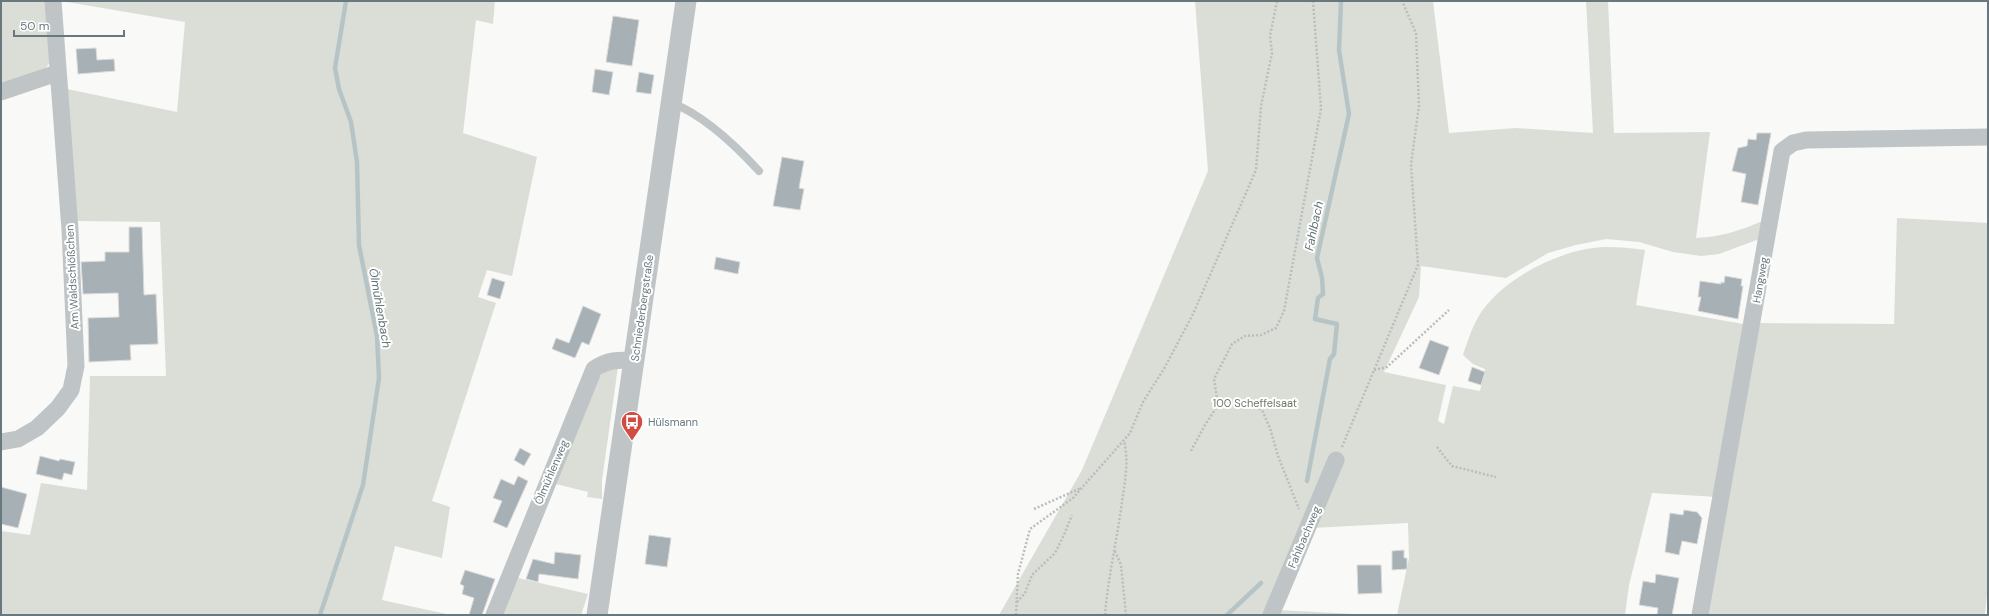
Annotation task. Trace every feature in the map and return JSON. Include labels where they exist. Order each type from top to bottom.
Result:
[{"type":"street","name":"Am Waldschlößchen","points":[[1,442],[18,439],[37,428],[58,408],[71,390],[76,366],[70,230],[57,73],[53,1]]},
{"type":"street","name":"Schniederbergstraße","points":[[597,615],[686,1]]},
{"type":"street","points":[[1,92],[57,73]]},
{"type":"street","name":"Hangweg","points":[[1700,615],[1782,151],[1793,143],[1806,140],[1988,137]]},
{"type":"street","name":"Ölmühlenweg","points":[[494,615],[594,369],[604,362],[613,360],[634,361]]},
{"type":"street","name":"Fahlbachweg","points":[[1271,615],[1336,460]]},
{"type":"lane","points":[[671,103],[684,108],[719,134],[759,171]]},
{"type":"path","points":[[1016,615],[1018,574],[1030,529],[1073,498],[1130,433],[1143,402],[1165,367],[1193,314],[1256,170],[1261,106],[1272,53],[1270,36],[1277,1]]},
{"type":"path","points":[[1191,451],[1218,405],[1214,379],[1232,344],[1245,336],[1261,335],[1276,328],[1284,311],[1321,109],[1313,1]]},
{"type":"path","points":[[1336,460],[1418,265],[1412,164],[1419,106],[1416,33],[1402,1]]},
{"type":"path","points":[[1374,370],[1386,367],[1449,310]]},
{"type":"path","points":[[1218,405],[1233,403],[1252,404],[1262,410],[1270,428],[1289,485],[1299,508],[1309,525]]},
{"type":"path","points":[[1105,615],[1126,478],[1127,454],[1124,440]]},
{"type":"path","points":[[1437,447],[1452,466],[1496,477]]},
{"type":"path","points":[[1034,509],[1083,487]]},
{"type":"path","points":[[1016,603],[1025,593],[1032,575],[1055,553],[1072,515]]},
{"type":"path","points":[[1115,551],[1120,565],[1126,615]]},
{"type":"green space","points":[[1,1],[51,1],[52,59],[46,68],[1,88]]},
{"type":"green space","points":[[61,1],[495,1],[493,24],[476,20],[463,133],[537,157],[512,276],[487,270],[478,297],[496,303],[432,501],[450,507],[442,558],[395,546],[382,600],[451,615],[1,615],[1,531],[30,535],[41,483],[87,490],[90,376],[166,376],[160,222],[75,221],[67,89],[177,112],[185,22]]},
{"type":"green space","name":"100 Scheffelsaat","points":[[1195,1],[1433,1],[1449,133],[1516,128],[1593,133],[1586,1],[1608,1],[1614,133],[1710,132],[1696,238],[1731,232],[1765,220],[1762,238],[1719,254],[1701,256],[1673,252],[1639,242],[1606,239],[1576,245],[1548,253],[1506,278],[1421,266],[1419,297],[1384,372],[1446,385],[1438,421],[1444,424],[1453,386],[1480,391],[1485,369],[1473,364],[1463,355],[1473,327],[1482,311],[1506,286],[1537,266],[1572,252],[1589,249],[1611,247],[1645,250],[1636,305],[1749,325],[1717,497],[1652,493],[1629,585],[1625,615],[1397,615],[1409,558],[1408,523],[1312,528],[1268,615],[999,615],[1082,470],[1208,171]]},
{"type":"green space","points":[[1897,218],[1988,223],[1988,586],[1985,615],[1704,615],[1757,323],[1894,324]]},
{"type":"green space","points":[[618,367],[602,480],[602,499],[587,497],[588,492],[552,483],[591,389],[604,371]]},
{"type":"green space","points":[[518,578],[588,594],[581,615],[502,615]]},
{"type":"green space","points":[[1277,610],[1374,615],[1275,615]]},
{"type":"building","points":[[613,16],[639,20],[632,66],[606,62]]},
{"type":"building","points":[[96,48],[97,60],[114,59],[115,71],[78,74],[76,49]]},
{"type":"building","points":[[595,69],[613,72],[609,95],[592,92]]},
{"type":"building","points":[[639,72],[654,75],[651,94],[636,92]]},
{"type":"building","points":[[1757,133],[1771,133],[1758,205],[1741,202],[1746,174],[1732,171],[1738,148],[1747,146],[1748,139],[1756,140]]},
{"type":"building","points":[[782,157],[804,161],[799,188],[804,189],[800,210],[773,206]]},
{"type":"building","points":[[129,227],[142,227],[144,295],[156,294],[158,344],[130,345],[131,360],[89,362],[88,318],[119,317],[118,293],[83,294],[81,262],[105,261],[105,252],[129,252]]},
{"type":"building","points":[[716,257],[740,262],[738,274],[714,269]]},
{"type":"building","points":[[1725,276],[1742,279],[1741,286],[1743,286],[1738,319],[1698,311],[1701,297],[1698,297],[1700,281],[1721,284],[1721,282],[1724,283]]},
{"type":"building","points":[[492,278],[505,282],[500,299],[487,295]]},
{"type":"building","points":[[583,306],[601,314],[589,345],[582,342],[575,358],[552,349],[556,338],[569,343]]},
{"type":"building","points":[[1430,340],[1449,347],[1439,375],[1419,368]]},
{"type":"building","points":[[1472,367],[1485,372],[1481,385],[1468,381]]},
{"type":"building","points":[[520,448],[531,454],[524,466],[514,460]]},
{"type":"building","points":[[40,456],[59,461],[60,459],[75,462],[72,475],[64,473],[62,480],[36,474]]},
{"type":"building","points":[[518,476],[528,481],[507,528],[493,522],[502,501],[493,498],[501,479],[514,485]]},
{"type":"building","points":[[1,487],[27,494],[18,528],[1,524]]},
{"type":"building","points":[[1684,510],[1697,512],[1702,518],[1697,544],[1682,541],[1679,555],[1665,552],[1670,513],[1683,515]]},
{"type":"building","points":[[649,535],[671,538],[667,567],[645,564]]},
{"type":"building","points":[[1404,550],[1404,558],[1407,558],[1407,569],[1392,570],[1392,551]]},
{"type":"building","points":[[555,552],[581,555],[578,579],[539,574],[538,582],[526,579],[533,559],[554,564]]},
{"type":"building","points":[[1357,565],[1381,565],[1382,593],[1358,594]]},
{"type":"building","points":[[465,570],[495,579],[482,615],[469,615],[474,598],[462,594],[464,586],[460,584]]},
{"type":"building","points":[[1656,574],[1679,578],[1672,615],[1657,615],[1658,608],[1639,605],[1643,581],[1655,583]]},
{"type":"waterway","name":"Ölmühlenbach","points":[[320,615],[363,485],[379,378],[377,336],[359,245],[357,162],[351,122],[339,89],[335,68],[346,1]]},
{"type":"waterway","name":"Fahlbach","points":[[1307,481],[1330,359],[1334,354],[1337,324],[1315,319],[1318,298],[1323,294],[1322,278],[1317,258],[1349,114],[1339,50],[1341,1]]},
{"type":"waterway","name":"Fahlbach","points":[[1227,615],[1261,583]]},
{"type":"place","name":"Hülsmann","points":[[632,442]]}]
